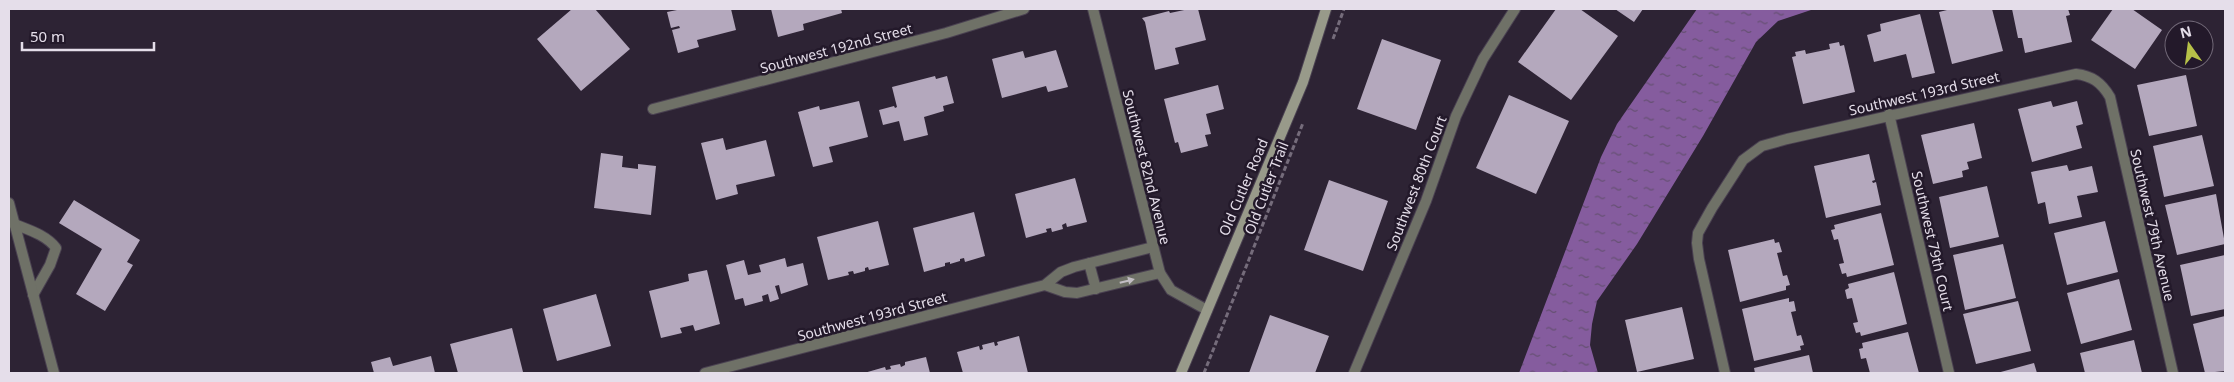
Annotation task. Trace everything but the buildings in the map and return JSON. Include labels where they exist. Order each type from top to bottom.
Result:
[{"type":"main road","name":"Old Cutler Road","points":[[1181,373],[1302,82],[1326,9]]},
{"type":"street","name":"Southwest 192nd Street","points":[[653,109],[946,33],[1024,9]]},
{"type":"street","name":"Southwest 82nd Avenue","points":[[1093,9],[1160,273],[1171,290],[1206,310]]},
{"type":"street","name":"Southwest 80th Court","points":[[1354,373],[1426,200],[1456,116],[1483,59],[1515,9]]},
{"type":"street","name":"Southwest 193rd Street","points":[[1725,373],[1699,259],[1697,240],[1712,208],[1739,165],[1753,150],[1770,143],[1890,114],[2063,76],[2087,76],[2101,84]]},
{"type":"street","name":"Southwest 79th Avenue","points":[[2101,84],[2111,101],[2174,373]]},
{"type":"street","name":"Southwest 79th Court","points":[[1890,114],[1949,373]]},
{"type":"street","points":[[9,203],[54,373]]},
{"type":"street","points":[[14,224],[40,235],[51,242],[56,248],[50,265],[33,295]]},
{"type":"street","name":"Southwest 193rd Street","points":[[705,373],[1045,285],[1061,272],[1153,247]]},
{"type":"street","points":[[1089,263],[1096,289]]},
{"type":"street","points":[[1045,285],[1065,292],[1096,289],[1160,273]]},
{"type":"path","points":[[1332,42],[1344,9]]},
{"type":"path","name":"Old Cutler Trail","points":[[1204,373],[1306,115]]},
{"type":"water","points":[[1697,9],[1814,9],[1778,21],[1756,42],[1703,136],[1637,244],[1597,301],[1590,345],[1598,373],[1519,373],[1601,157],[1617,124]]}]
